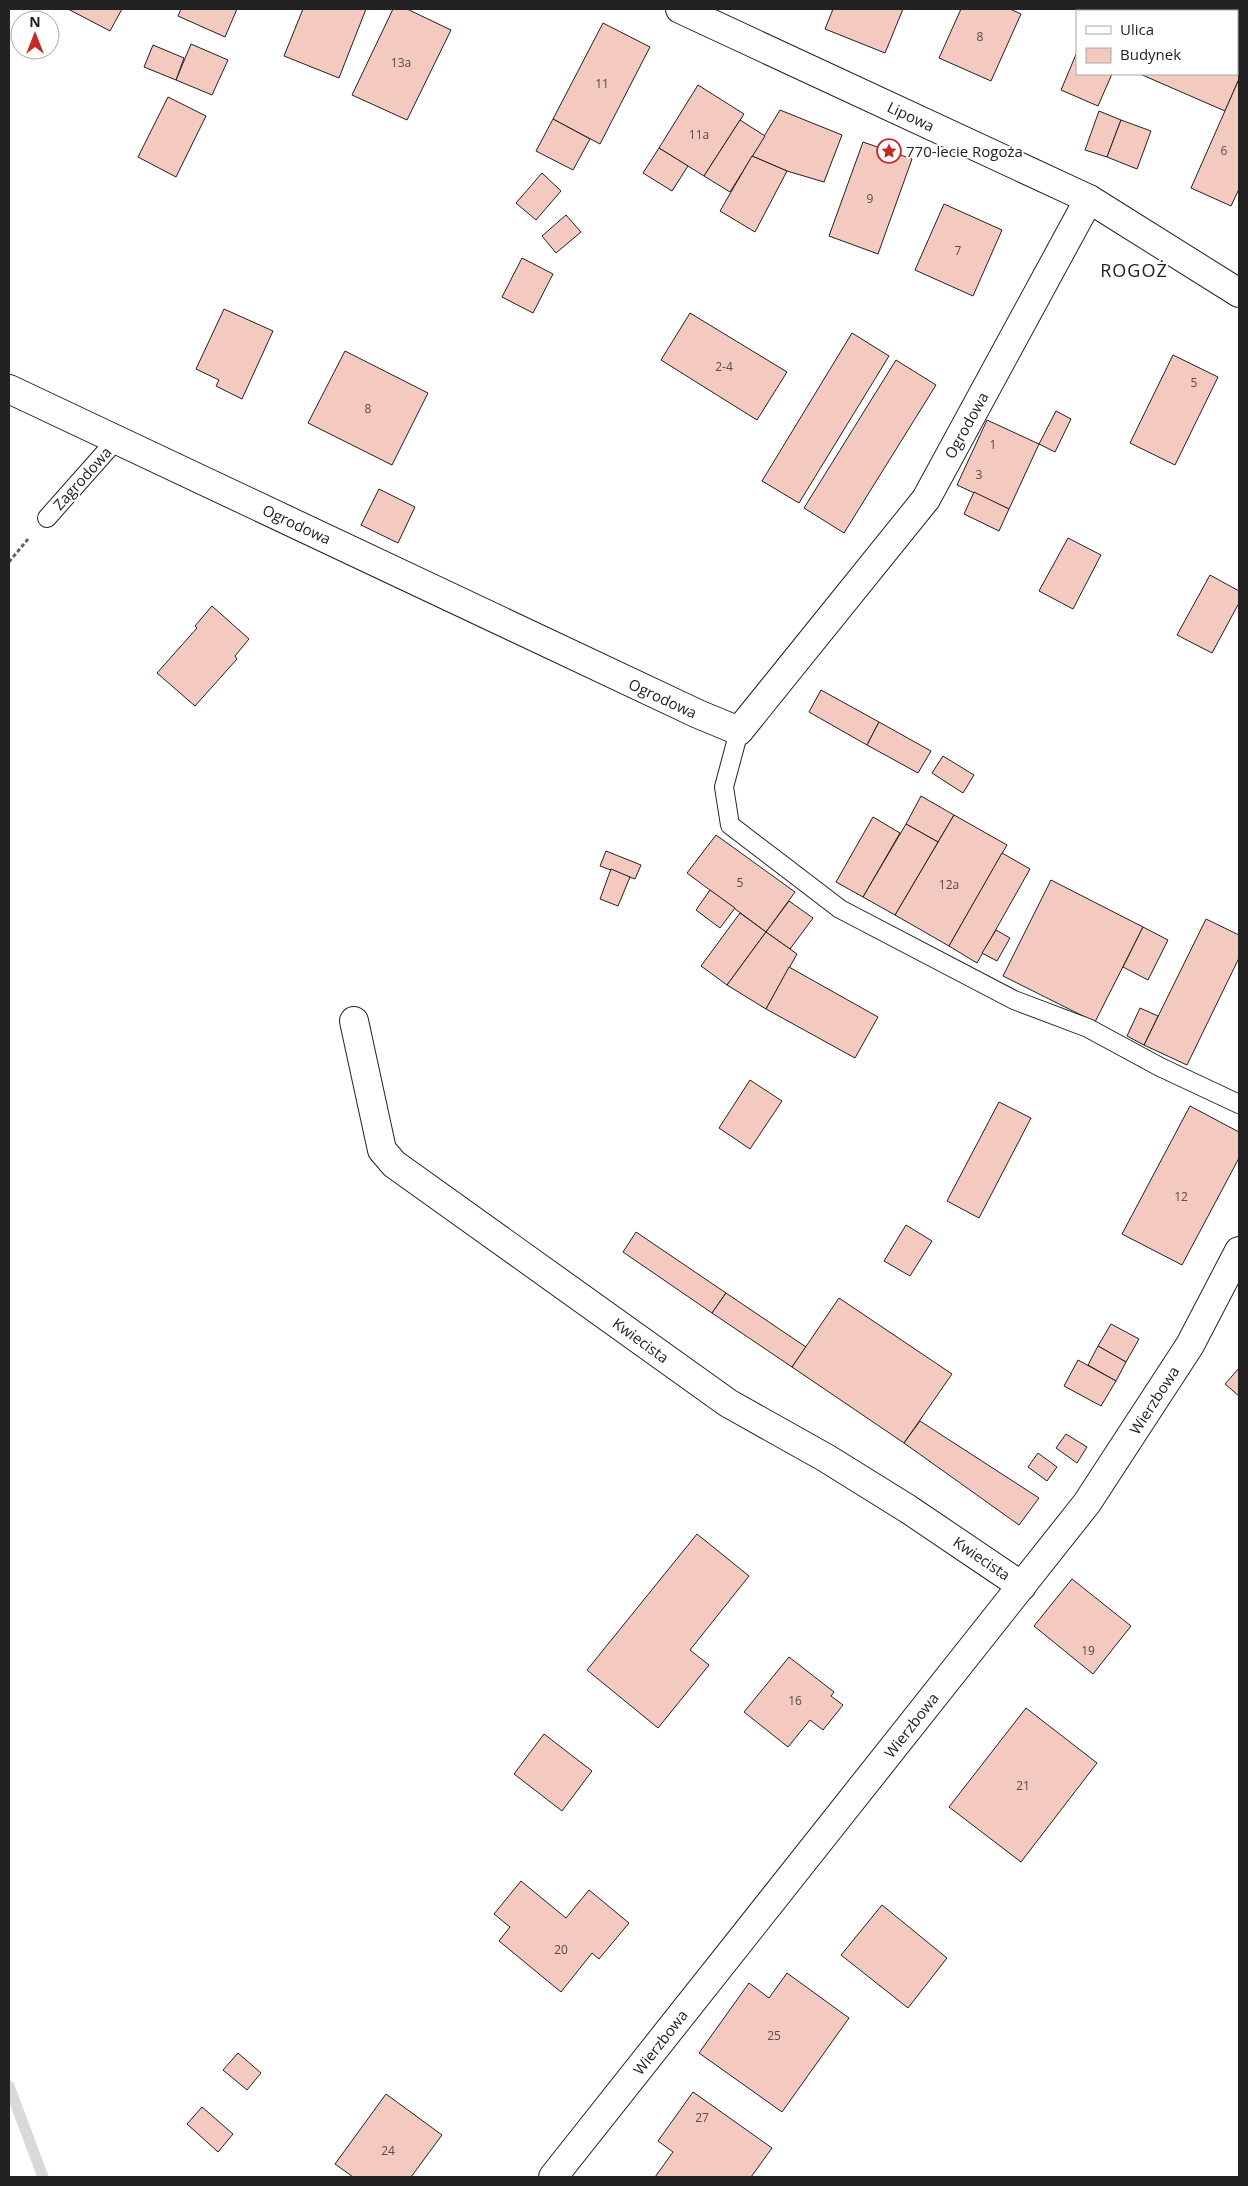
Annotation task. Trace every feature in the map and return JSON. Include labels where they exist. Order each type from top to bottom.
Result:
[{"type":"street","name":"Lipowa","points":[[680,9],[1089,199],[1239,293]]},
{"type":"street","name":"Ogrodowa","points":[[9,389],[698,714],[739,731],[926,499],[1089,199]]},
{"type":"street","name":"Kwiecista","points":[[354,1021],[382,1150],[394,1164],[728,1402],[826,1458],[908,1509],[1022,1586]]},
{"type":"street","name":"Wierzbowa","points":[[553,2177],[1022,1586],[1092,1495],[1190,1345],[1239,1251]]},
{"type":"lane","name":"Zagrodowa","points":[[47,518],[117,439]]},
{"type":"lane","points":[[739,731],[724,787],[730,825],[840,909],[1014,1000],[1088,1028],[1160,1067],[1239,1104]]},
{"type":"building","points":[[68,9],[122,9],[110,31]]},
{"type":"building","points":[[181,9],[237,9],[225,37],[178,16]]},
{"type":"building","points":[[303,9],[366,9],[339,78],[284,56]]},
{"type":"building","points":[[393,9],[407,9],[451,30],[407,120],[352,95]]},
{"type":"building","points":[[833,9],[903,9],[885,53],[825,29]]},
{"type":"building","points":[[961,9],[1010,9],[1021,14],[991,81],[939,58]]},
{"type":"building","points":[[1129,9],[1132,10],[1094,10]]},
{"type":"building","points":[[1225,9],[1228,10],[1208,10]]},
{"type":"building","points":[[1238,14],[1239,15],[1238,54]]},
{"type":"building","points":[[603,23],[650,47],[600,144],[553,119]]},
{"type":"building","points":[[191,44],[228,60],[212,95],[176,80]]},
{"type":"building","points":[[153,45],[184,58],[176,80],[144,67]]},
{"type":"building","points":[[1076,54],[1076,75],[1112,75],[1098,106],[1061,90]]},
{"type":"building","points":[[1238,54],[1239,79],[1225,111],[1142,75],[1238,75]]},
{"type":"building","points":[[1239,79],[1239,189],[1231,206],[1191,188]]},
{"type":"building","points":[[698,85],[744,114],[704,176],[659,148]]},
{"type":"building","points":[[168,97],[206,116],[176,177],[138,157]]},
{"type":"building","points":[[780,110],[842,135],[824,182],[787,171],[752,156]]},
{"type":"building","points":[[1099,111],[1121,120],[1107,157],[1085,150]]},
{"type":"building","points":[[553,119],[590,139],[573,170],[536,151]]},
{"type":"building","points":[[740,120],[765,136],[730,192],[704,176]]},
{"type":"building","points":[[1121,120],[1151,131],[1137,169],[1107,157]]},
{"type":"building","points":[[863,142],[912,159],[878,254],[829,236]]},
{"type":"building","points":[[659,148],[688,166],[672,191],[643,173]]},
{"type":"building","points":[[752,156],[787,171],[755,232],[720,211]]},
{"type":"building","points":[[542,173],[561,191],[536,220],[516,203]]},
{"type":"building","points":[[944,204],[1002,230],[973,296],[915,270]]},
{"type":"building","points":[[566,215],[581,232],[556,253],[542,236]]},
{"type":"building","points":[[522,258],[553,274],[533,313],[502,297]]},
{"type":"building","points":[[224,309],[273,331],[242,399],[216,386],[219,380],[196,369]]},
{"type":"building","points":[[690,313],[787,372],[757,420],[661,360]]},
{"type":"building","points":[[852,333],[889,356],[799,503],[762,481]]},
{"type":"building","points":[[345,351],[428,393],[392,465],[308,423]]},
{"type":"building","points":[[1173,355],[1218,377],[1175,465],[1130,443]]},
{"type":"building","points":[[896,360],[936,385],[844,533],[804,508]]},
{"type":"building","points":[[1056,411],[1071,419],[1055,452],[1039,444]]},
{"type":"building","points":[[987,420],[1039,444],[1009,509],[957,485]]},
{"type":"building","points":[[379,489],[415,507],[398,543],[361,525]]},
{"type":"building","points":[[974,492],[1009,509],[999,531],[964,514]]},
{"type":"building","points":[[1068,538],[1101,555],[1073,609],[1039,591]]},
{"type":"building","points":[[1210,575],[1239,591],[1239,603],[1212,653],[1177,635]]},
{"type":"building","points":[[212,606],[249,639],[235,656],[237,659],[195,706],[157,673],[197,628],[195,626]]},
{"type":"building","points":[[821,690],[879,722],[867,745],[809,712]]},
{"type":"building","points":[[879,722],[931,751],[918,773],[867,745]]},
{"type":"building","points":[[943,756],[974,775],[963,793],[932,773]]},
{"type":"building","points":[[921,796],[954,815],[938,842],[906,824]]},
{"type":"building","points":[[954,815],[1007,845],[949,946],[895,915]]},
{"type":"building","points":[[873,817],[900,833],[863,897],[836,882]]},
{"type":"building","points":[[906,824],[938,842],[895,915],[863,897]]},
{"type":"building","points":[[716,835],[795,892],[766,932],[687,873]]},
{"type":"building","points":[[606,851],[641,865],[635,879],[600,866]]},
{"type":"building","points":[[1002,853],[1030,869],[977,963],[949,946]]},
{"type":"building","points":[[611,869],[630,877],[618,906],[600,899]]},
{"type":"building","points":[[1051,880],[1143,927],[1095,1022],[1003,976]]},
{"type":"building","points":[[710,890],[735,908],[720,928],[696,910]]},
{"type":"building","points":[[789,901],[813,918],[790,949],[766,932]]},
{"type":"building","points":[[740,913],[766,932],[727,985],[701,966]]},
{"type":"building","points":[[1206,919],[1239,935],[1239,958],[1187,1065],[1144,1045]]},
{"type":"building","points":[[1143,927],[1168,940],[1148,980],[1123,967]]},
{"type":"building","points":[[996,930],[1010,938],[997,961],[982,953]]},
{"type":"building","points":[[766,932],[797,954],[766,1009],[727,985]]},
{"type":"building","points":[[789,967],[878,1017],[855,1058],[766,1009]]},
{"type":"building","points":[[1140,1008],[1158,1016],[1144,1045],[1127,1036]]},
{"type":"building","points":[[750,1080],[782,1101],[750,1149],[719,1128]]},
{"type":"building","points":[[999,1102],[1031,1118],[979,1218],[947,1201]]},
{"type":"building","points":[[1190,1106],[1239,1132],[1239,1158],[1182,1265],[1122,1234]]},
{"type":"building","points":[[906,1225],[932,1241],[910,1276],[884,1261]]},
{"type":"building","points":[[636,1232],[726,1293],[712,1313],[623,1252]]},
{"type":"building","points":[[726,1293],[806,1347],[792,1367],[712,1313]]},
{"type":"building","points":[[839,1298],[952,1374],[904,1443],[792,1367]]},
{"type":"building","points":[[1111,1324],[1139,1339],[1126,1362],[1098,1346]]},
{"type":"building","points":[[1098,1346],[1126,1362],[1116,1381],[1088,1365]]},
{"type":"building","points":[[1078,1360],[1116,1381],[1101,1406],[1064,1386]]},
{"type":"building","points":[[1239,1368],[1239,1396],[1225,1384]]},
{"type":"building","points":[[920,1421],[1039,1498],[1019,1525],[904,1443]]},
{"type":"building","points":[[1066,1434],[1087,1447],[1077,1463],[1056,1448]]},
{"type":"building","points":[[1038,1453],[1057,1467],[1047,1481],[1028,1467]]},
{"type":"building","points":[[697,1534],[749,1576],[690,1650],[709,1665],[658,1728],[587,1670]]},
{"type":"building","points":[[1072,1579],[1131,1626],[1093,1674],[1034,1626]]},
{"type":"building","points":[[789,1657],[834,1692],[831,1696],[843,1705],[823,1730],[810,1720],[788,1747],[744,1712]]},
{"type":"building","points":[[1026,1708],[1097,1763],[1021,1862],[949,1807]]},
{"type":"building","points":[[544,1734],[592,1771],[562,1811],[514,1774]]},
{"type":"building","points":[[521,1881],[566,1918],[589,1890],[629,1923],[599,1959],[592,1953],[561,1992],[499,1941],[510,1927],[494,1914]]},
{"type":"building","points":[[882,1905],[947,1958],[908,2008],[841,1955]]},
{"type":"building","points":[[787,1973],[849,2018],[782,2112],[699,2053],[749,1983],[769,1998]]},
{"type":"building","points":[[238,2053],[261,2073],[247,2090],[223,2070]]},
{"type":"building","points":[[693,2092],[772,2148],[751,2177],[655,2177],[673,2152],[658,2141]]},
{"type":"building","points":[[386,2094],[442,2135],[411,2177],[353,2177],[335,2164]]},
{"type":"building","points":[[202,2107],[233,2134],[218,2152],[187,2124]]},
{"type":"waterway","points":[[9,2086],[43,2177]]},
{"type":"place","name":"770-lecie Rogoża","points":[[889,151]]},
{"type":"district","name":"ROGOŻ","points":[[1134,270]]}]
